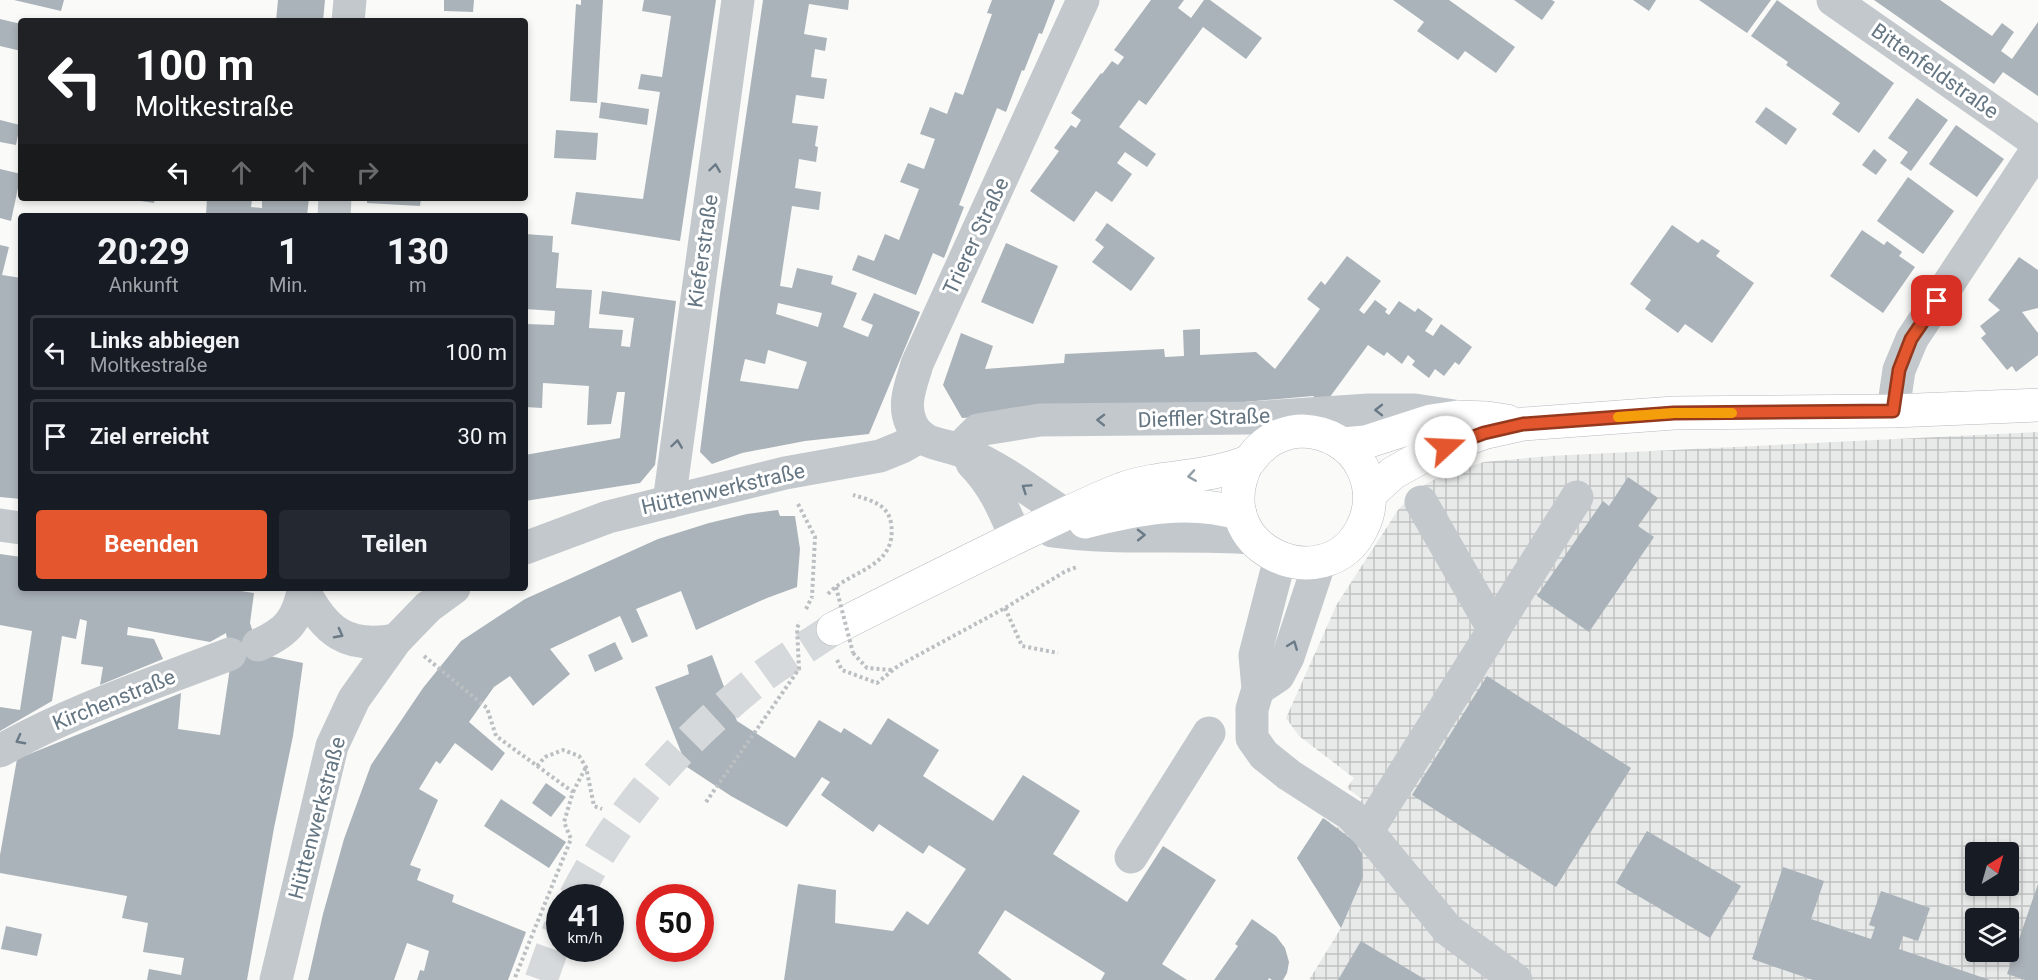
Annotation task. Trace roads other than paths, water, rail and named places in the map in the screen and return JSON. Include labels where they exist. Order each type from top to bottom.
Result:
[{"type":"main road","name":"Dieffler Straße","points":[[1370,494],[1393,473],[1427,454],[1484,433],[1523,424],[1674,413],[1893,411],[2038,405]]},
{"type":"main road","name":"Dieffler Straße","points":[[1342,444],[1365,442],[1431,421],[1458,417],[1487,418],[1523,424]]},
{"type":"main road","points":[[1048,527],[1158,508],[1202,506],[1225,510],[1246,526],[1265,550],[1280,558],[1299,563],[1320,561],[1337,555],[1362,529],[1368,512],[1370,494],[1368,482],[1359,461],[1342,444],[1323,434],[1302,431],[1281,435],[1262,446],[1248,462],[1242,474],[1239,487],[1246,526]]},
{"type":"main road","points":[[843,641],[918,584],[1048,527],[1125,489],[1156,481],[1222,470],[1248,462]]},
{"type":"street","points":[[348,18],[350,0]]},
{"type":"street","name":"Kieferstraße","points":[[669,502],[738,0]]},
{"type":"street","name":"Trierer Straße","points":[[921,436],[911,423],[907,400],[917,364],[1083,0]]},
{"type":"street","name":"Bittenfeldstraße","points":[[1833,0],[2038,143]]},
{"type":"street","points":[[1893,411],[1899,370],[1911,339],[2038,148]]},
{"type":"street","name":"Dieffler Straße","points":[[958,449],[978,430],[1040,420],[1249,418],[1369,410],[1415,410],[1458,417]]},
{"type":"street","points":[[921,436],[934,444],[958,449],[991,465],[1048,527]]},
{"type":"street","name":"Hüttenwerkstraße","points":[[528,547],[608,517],[785,473],[880,456],[921,436]]},
{"type":"street","points":[[958,449],[986,477],[1001,501],[1048,527]]},
{"type":"street","points":[[1359,824],[1494,630],[1577,496]]},
{"type":"street","points":[[1421,502],[1494,630]]},
{"type":"street","points":[[0,525],[18,528]]},
{"type":"street","points":[[1280,558],[1255,655],[1258,689],[1252,709],[1252,738],[1264,755],[1359,824],[1448,930],[1516,980]]},
{"type":"street","points":[[1258,689],[1278,676],[1288,657],[1320,561]]},
{"type":"street","name":"Kirchenstraße","points":[[0,751],[22,738],[87,708],[275,638],[288,628],[297,612],[303,591]]},
{"type":"street","points":[[305,591],[321,620],[341,636],[367,642],[383,642],[398,638]]},
{"type":"street","name":"Hüttenwerkstraße","points":[[276,980],[332,746],[354,699],[398,638],[428,607],[450,591]]},
{"type":"street","points":[[1131,856],[1209,733]]},
{"type":"tunnel","points":[[582,884],[613,833],[634,804],[682,749],[708,723],[764,675],[833,629]]},
{"type":"tunnel","points":[[541,980],[547,962]]}]
